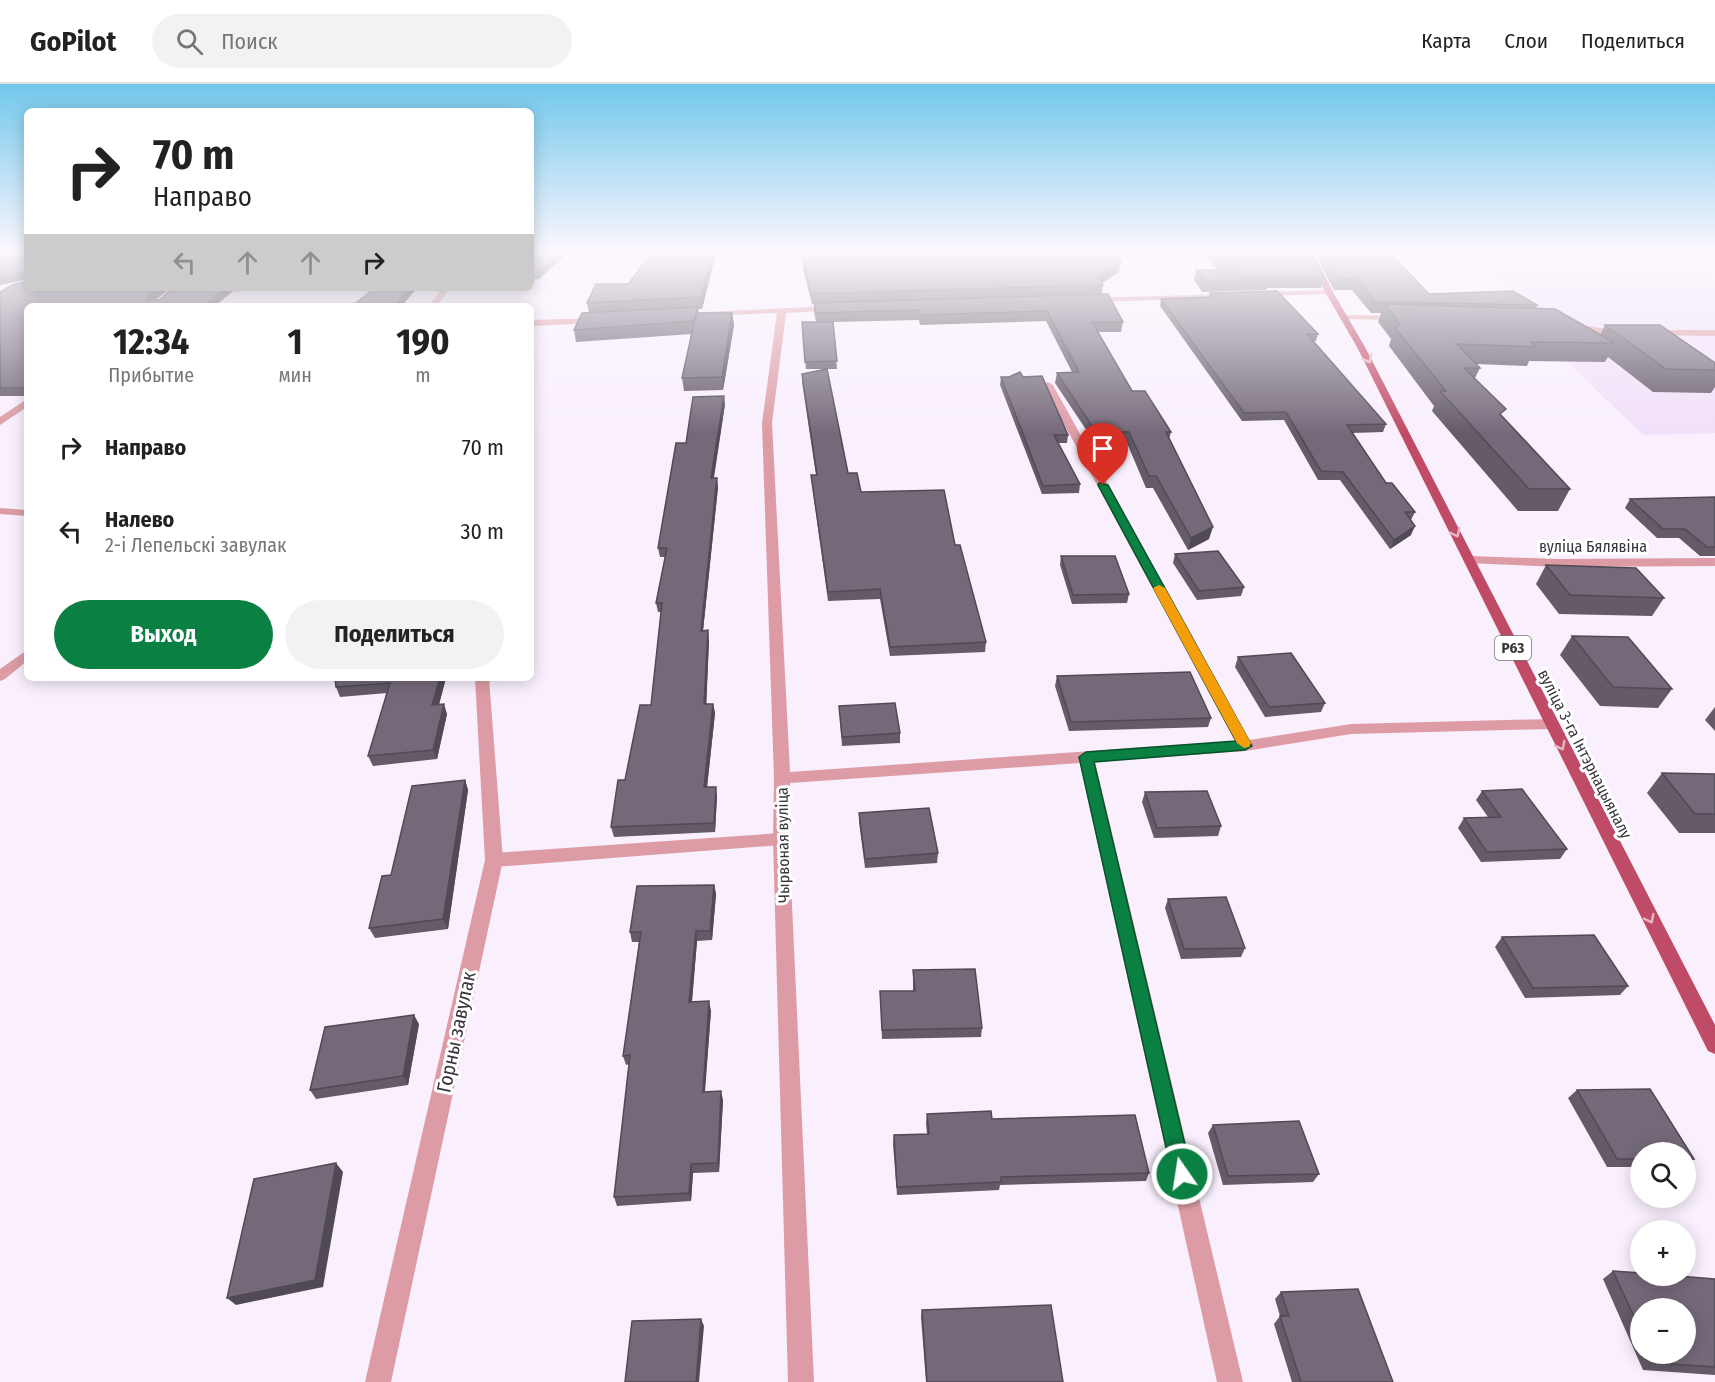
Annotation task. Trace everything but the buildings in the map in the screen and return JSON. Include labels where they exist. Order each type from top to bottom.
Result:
[{"type":"main road","name":"вуліца 3-га Інтэрнацыяналу","points":[[1342,314],[1362,347],[1550,724],[1715,1045]]},
{"type":"street","points":[[688,315],[710,314]]},
{"type":"street","name":"Чырвоная вуліца","points":[[781,314],[767,423],[782,778],[781,839],[801,1382]]},
{"type":"street","points":[[1344,317],[1416,319]]},
{"type":"street","points":[[534,323],[607,320]]},
{"type":"street","points":[[1559,324],[1604,333],[1627,333]]},
{"type":"street","points":[[1638,333],[1715,333]]},
{"type":"street","points":[[1048,385],[1245,746]]},
{"type":"street","points":[[0,422],[24,404]]},
{"type":"street","points":[[0,512],[24,513]]},
{"type":"street","name":"вуліца Бялявіна","points":[[1470,560],[1558,563],[1715,562]]},
{"type":"street","points":[[0,676],[24,656]]},
{"type":"street","name":"Горны завулак","points":[[378,1382],[494,860],[482,681]]},
{"type":"street","points":[[782,778],[1245,746],[1352,729],[1550,724]]},
{"type":"street","points":[[1086,757],[1230,1382]]},
{"type":"street","points":[[494,860],[781,839]]},
{"type":"shaded area","points":[[1535,314],[1715,314],[1715,433],[1643,435],[1528,324]]},
{"type":"slow traffic","points":[[1159,588],[1244,743]]},
{"type":"route","points":[[1103,485],[1245,746],[1086,757],[1182,1174]]}]
